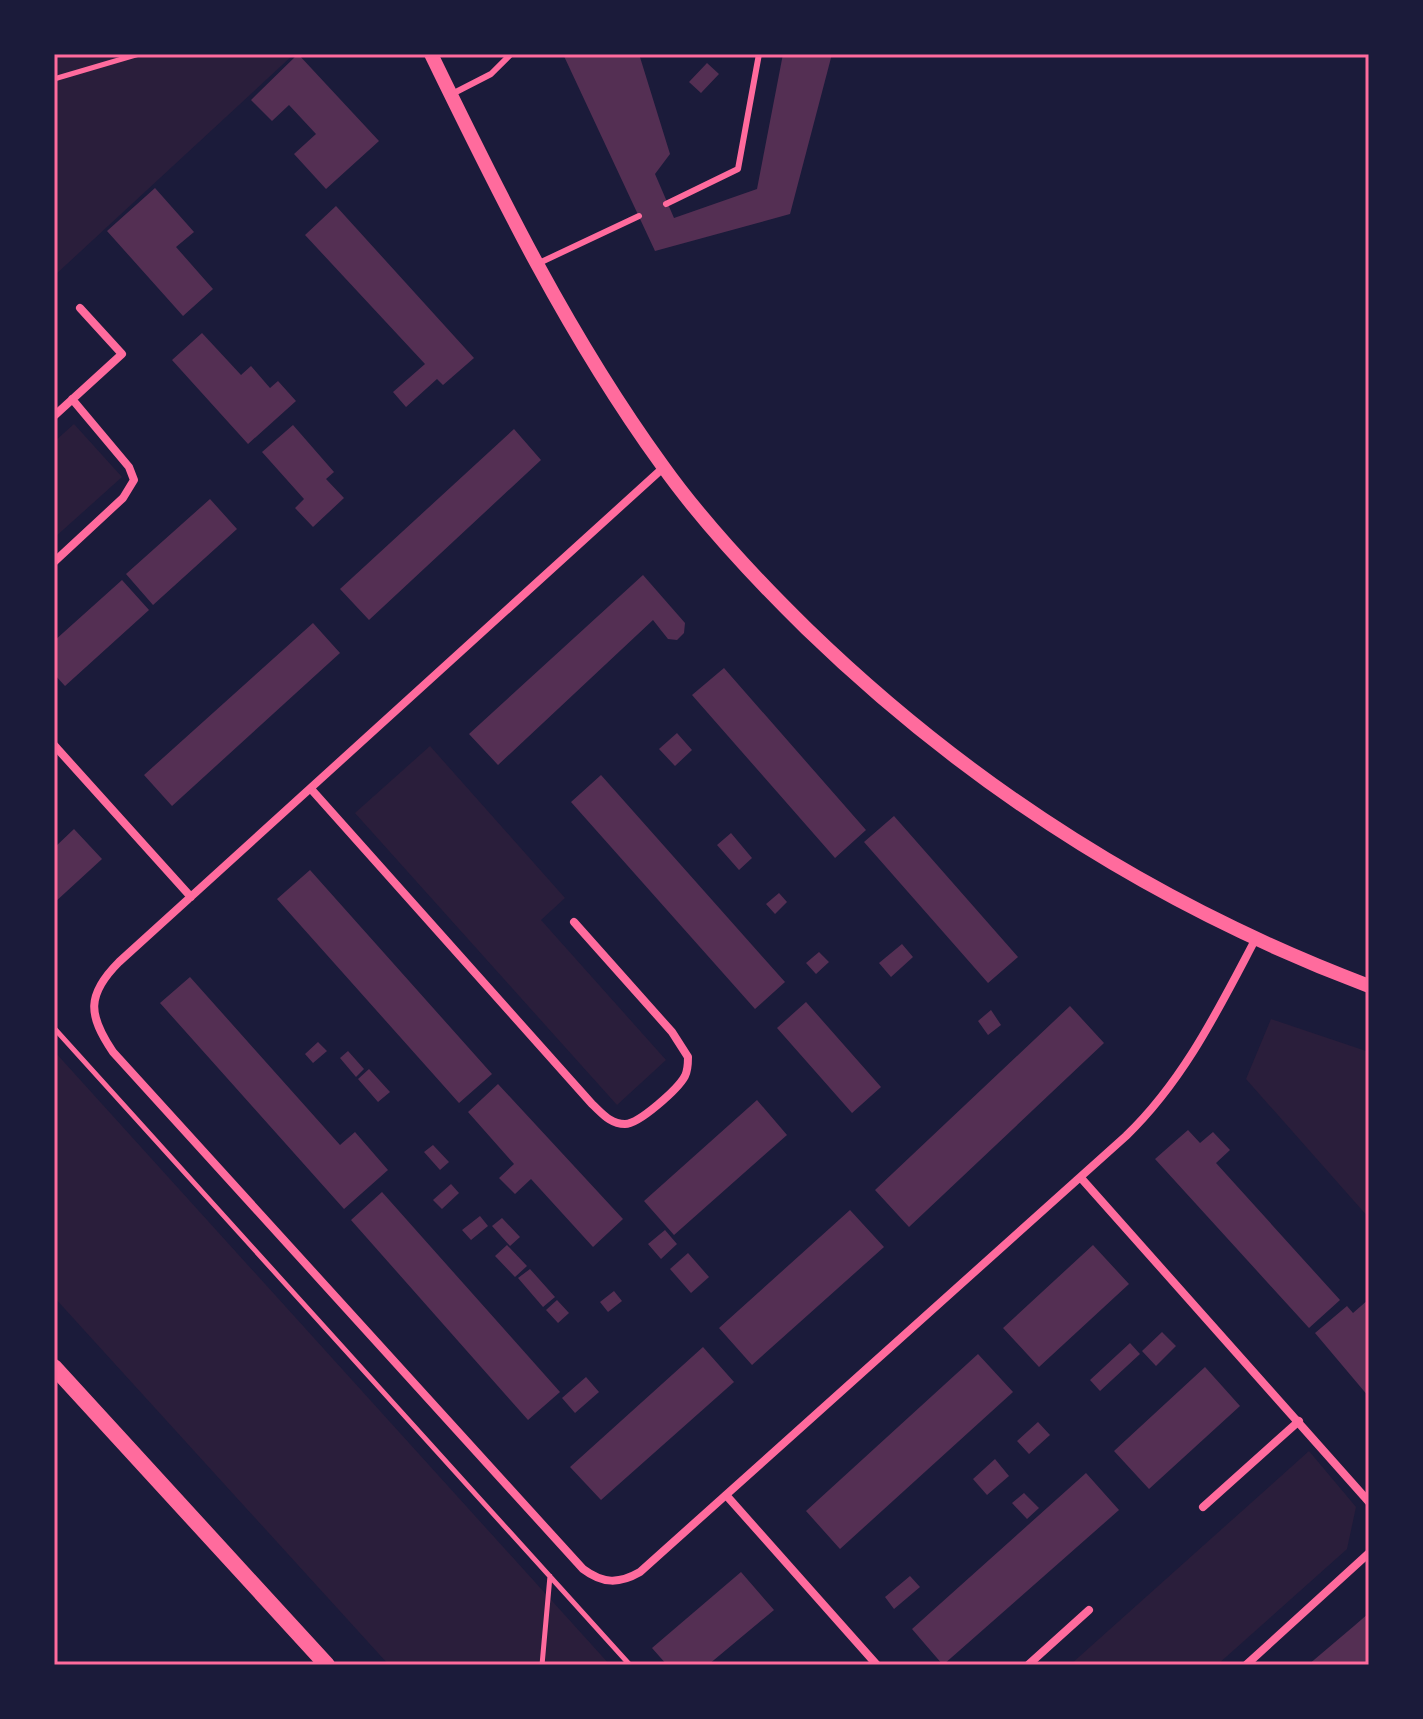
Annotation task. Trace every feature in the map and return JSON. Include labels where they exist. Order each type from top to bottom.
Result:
[{"type":"main road","points":[[54,1367],[327,1665]]},
{"type":"street","points":[[431,54],[536,265],[584,348],[663,468],[735,555],[778,600],[930,740],[1015,802],[1119,868],[1255,940],[1369,986]]},
{"type":"street","points":[[54,416],[122,354],[80,308]]},
{"type":"street","points":[[54,562],[123,498],[134,483],[129,467],[72,399]]},
{"type":"street","points":[[663,468],[108,973],[95,993],[93,1004],[98,1027],[124,1064],[563,1551],[592,1576],[619,1581],[640,1572],[1145,1118],[1194,1052],[1255,940]]},
{"type":"street","points":[[54,745],[191,897]]},
{"type":"street","points":[[311,789],[592,1104],[608,1119],[630,1124],[645,1115],[683,1080],[688,1057],[672,1032],[574,922]]},
{"type":"street","points":[[1081,1178],[1369,1502]]},
{"type":"street","points":[[1203,1507],[1299,1421]]},
{"type":"street","points":[[726,1495],[877,1665]]},
{"type":"street","points":[[1246,1665],[1369,1553]]},
{"type":"street","points":[[1028,1665],[1089,1610]]},
{"type":"lane","points":[[451,94],[491,74],[511,54]]},
{"type":"lane","points":[[666,204],[738,169],[759,54]]},
{"type":"lane","points":[[536,265],[639,216]]},
{"type":"path","points":[[54,79],[139,54]]},
{"type":"path","points":[[54,1028],[630,1665]]},
{"type":"path","points":[[542,1665],[550,1576]]},
{"type":"shaded area","points":[[54,54],[294,54],[54,276]]},
{"type":"shaded area","points":[[74,424],[122,477],[54,538],[54,442]]},
{"type":"shaded area","points":[[430,746],[565,898],[541,920],[666,1060],[617,1105],[355,813]]},
{"type":"shaded area","points":[[1271,1019],[1369,1052],[1369,1218],[1246,1079]]},
{"type":"shaded area","points":[[54,1051],[610,1665],[389,1665],[54,1297]]},
{"type":"shaded area","points":[[1309,1451],[1356,1507],[1347,1549],[1217,1665],[1070,1665]]},
{"type":"building","points":[[298,54],[379,141],[326,189],[294,154],[316,134],[289,105],[272,121],[251,100]]},
{"type":"building","points":[[563,54],[639,54],[670,154],[655,174],[674,218],[757,189],[783,54],[832,54],[790,214],[655,251]]},
{"type":"building","points":[[707,63],[719,74],[701,93],[689,82]]},
{"type":"building","points":[[155,188],[194,232],[176,247],[213,289],[183,316],[107,231]]},
{"type":"building","points":[[336,206],[474,358],[443,385],[437,379],[406,407],[393,392],[425,364],[305,235]]},
{"type":"building","points":[[202,333],[241,375],[251,366],[270,388],[278,381],[296,401],[248,444],[172,360]]},
{"type":"building","points":[[293,425],[334,472],[326,479],[344,498],[313,527],[295,508],[304,499],[262,452]]},
{"type":"building","points":[[514,429],[541,460],[369,620],[340,589]]},
{"type":"building","points":[[210,499],[237,529],[153,605],[126,574]]},
{"type":"building","points":[[643,575],[685,623],[684,633],[677,640],[668,639],[653,620],[498,765],[469,734]]},
{"type":"building","points":[[122,580],[149,610],[65,686],[54,674],[54,641]]},
{"type":"building","points":[[313,623],[340,653],[172,806],[144,775]]},
{"type":"building","points":[[724,668],[866,830],[835,858],[692,695]]},
{"type":"building","points":[[677,733],[692,750],[675,766],[659,749]]},
{"type":"building","points":[[601,775],[785,982],[755,1009],[571,802]]},
{"type":"building","points":[[894,816],[1018,957],[988,983],[864,842]]},
{"type":"building","points":[[74,829],[102,859],[54,903],[54,848]]},
{"type":"building","points":[[731,833],[752,858],[739,870],[717,845]]},
{"type":"building","points":[[310,870],[492,1074],[459,1103],[277,899]]},
{"type":"building","points":[[779,893],[787,902],[775,914],[766,904]]},
{"type":"building","points":[[902,944],[913,957],[891,977],[879,963]]},
{"type":"building","points":[[819,952],[829,962],[816,974],[806,963]]},
{"type":"building","points":[[190,977],[340,1145],[355,1132],[388,1170],[344,1209],[160,1003]]},
{"type":"building","points":[[806,1002],[881,1087],[852,1113],[777,1028]]},
{"type":"building","points":[[1070,1006],[1104,1043],[909,1227],[875,1190]]},
{"type":"building","points":[[991,1010],[1001,1025],[988,1035],[978,1021]]},
{"type":"building","points":[[318,1042],[327,1051],[313,1063],[305,1054]]},
{"type":"building","points":[[348,1051],[364,1069],[356,1077],[340,1058]]},
{"type":"building","points":[[369,1069],[390,1092],[378,1102],[358,1079]]},
{"type":"building","points":[[498,1084],[623,1219],[593,1247],[531,1179],[515,1194],[499,1178],[514,1164],[468,1112]]},
{"type":"building","points":[[757,1100],[787,1135],[674,1235],[644,1201]]},
{"type":"building","points":[[1188,1130],[1200,1143],[1213,1132],[1230,1150],[1216,1163],[1340,1300],[1309,1328],[1155,1159]]},
{"type":"building","points":[[433,1145],[449,1162],[440,1170],[424,1152]]},
{"type":"building","points":[[451,1184],[459,1193],[442,1209],[433,1200]]},
{"type":"building","points":[[382,1192],[560,1392],[528,1420],[351,1220]]},
{"type":"building","points":[[850,1210],[884,1247],[752,1365],[719,1328]]},
{"type":"building","points":[[480,1216],[488,1226],[471,1240],[462,1230]]},
{"type":"building","points":[[502,1218],[520,1237],[510,1246],[492,1226]]},
{"type":"building","points":[[665,1230],[677,1244],[661,1259],[648,1244]]},
{"type":"building","points":[[507,1245],[527,1266],[515,1277],[495,1256]]},
{"type":"building","points":[[1093,1245],[1129,1284],[1039,1367],[1003,1328]]},
{"type":"building","points":[[688,1253],[709,1277],[691,1293],[670,1269]]},
{"type":"building","points":[[530,1269],[555,1297],[543,1307],[518,1278]]},
{"type":"building","points":[[614,1291],[622,1301],[608,1312],[600,1302]]},
{"type":"building","points":[[1369,1299],[1369,1397],[1315,1333],[1347,1306],[1353,1313]]},
{"type":"building","points":[[557,1300],[569,1313],[558,1323],[546,1310]]},
{"type":"building","points":[[1162,1332],[1176,1346],[1156,1366],[1142,1351]]},
{"type":"building","points":[[1130,1343],[1140,1354],[1100,1391],[1090,1380]]},
{"type":"building","points":[[703,1347],[734,1382],[601,1500],[570,1467]]},
{"type":"building","points":[[978,1354],[1013,1392],[840,1549],[806,1511]]},
{"type":"building","points":[[1205,1367],[1240,1406],[1149,1489],[1114,1451]]},
{"type":"building","points":[[586,1377],[599,1392],[575,1413],[562,1398]]},
{"type":"building","points":[[1038,1422],[1050,1435],[1029,1454],[1017,1441]]},
{"type":"building","points":[[995,1459],[1009,1476],[987,1495],[973,1479]]},
{"type":"building","points":[[1086,1473],[1119,1510],[943,1665],[912,1629]]},
{"type":"building","points":[[1024,1493],[1039,1508],[1027,1519],[1012,1503]]},
{"type":"building","points":[[741,1572],[774,1610],[708,1665],[667,1665],[652,1648]]},
{"type":"building","points":[[910,1576],[920,1587],[894,1609],[885,1597]]},
{"type":"building","points":[[1369,1613],[1369,1665],[1308,1665],[1354,1626]]}]
